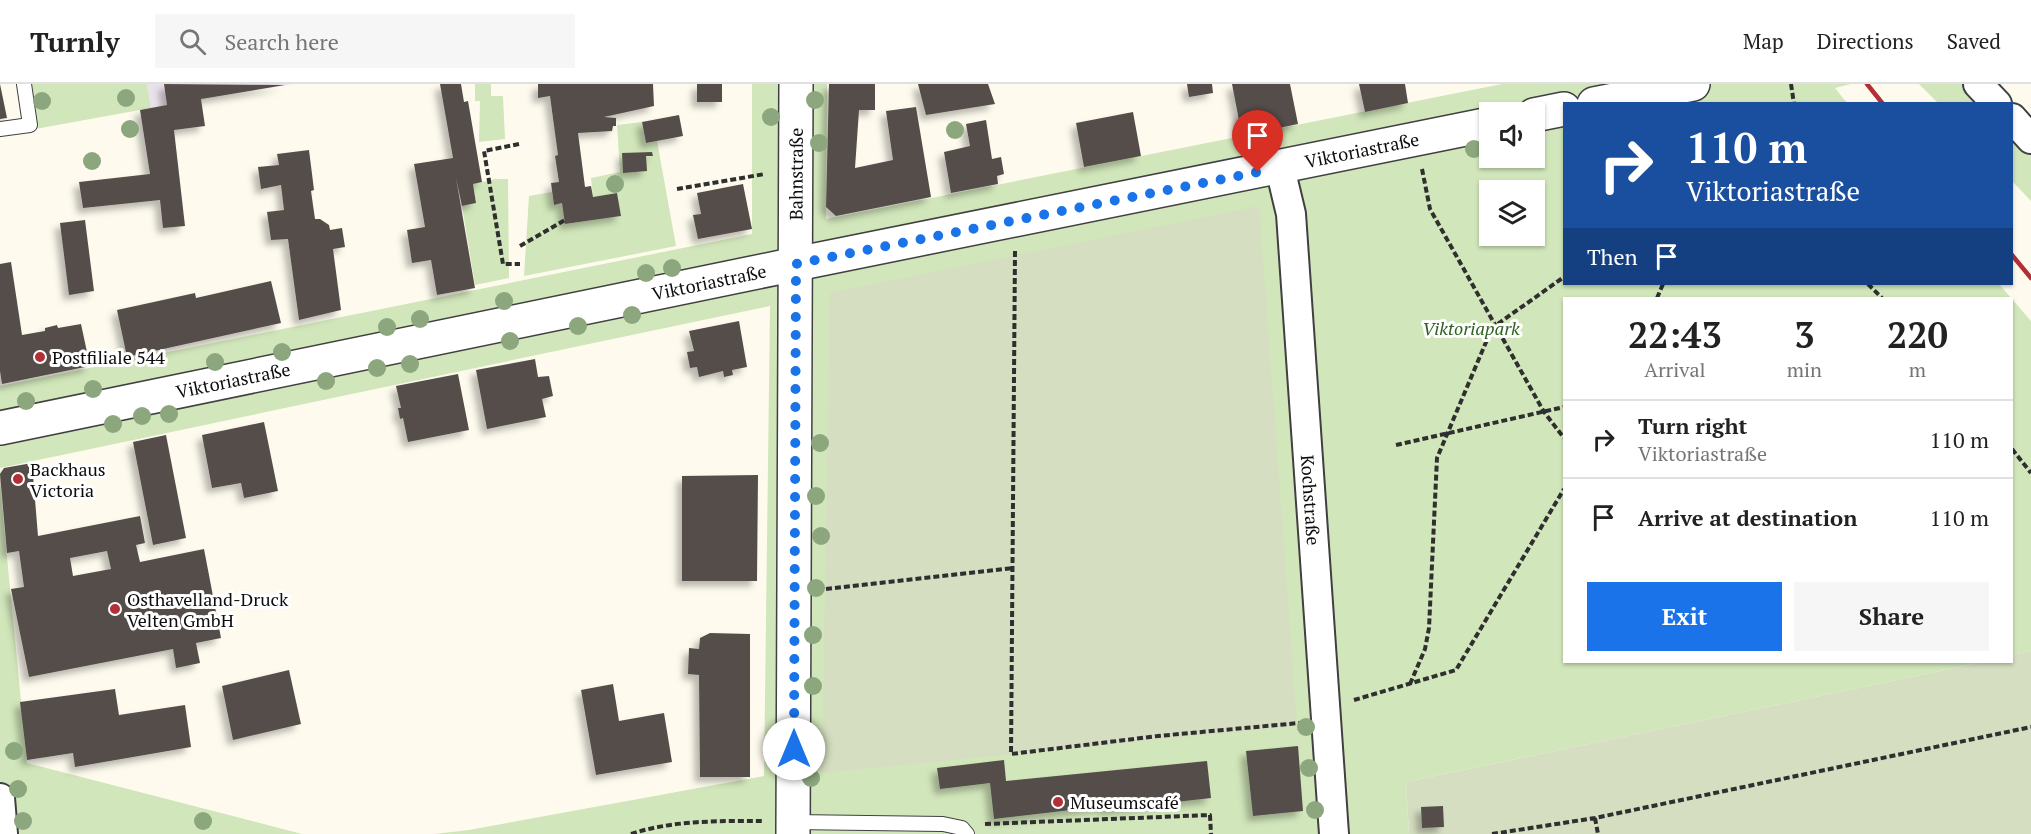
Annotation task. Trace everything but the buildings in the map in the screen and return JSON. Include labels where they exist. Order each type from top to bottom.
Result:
[{"type":"street","name":"Bahnstraße","points":[[793,828],[796,84]]},
{"type":"street","points":[[1604,102],[1693,84]]},
{"type":"street","points":[[1978,84],[1995,102]]},
{"type":"street","points":[[1545,113],[1563,109]]},
{"type":"street","points":[[2013,119],[2031,139]]},
{"type":"street","name":"Viktoriastraße","points":[[0,428],[1479,126]]},
{"type":"street","name":"Kochstraße","points":[[1280,168],[1291,214],[1334,834]]},
{"type":"street","points":[[0,798],[3,834]]},
{"type":"lane","points":[[0,129],[30,125],[24,84]]},
{"type":"lane","points":[[793,828],[873,829],[943,824],[962,828],[967,834]]},
{"type":"path","points":[[1791,84],[1794,102]]},
{"type":"path","points":[[1415,139],[1430,209],[1544,412],[1563,437]]},
{"type":"path","points":[[519,144],[484,151],[503,264],[520,264]]},
{"type":"path","points":[[676,189],[796,169]]},
{"type":"path","points":[[520,246],[565,220]]},
{"type":"path","points":[[1016,220],[1011,754],[1325,715],[1456,670],[1563,491]]},
{"type":"path","points":[[1410,684],[1425,649],[1429,628],[1436,464],[1447,434],[1492,328],[1563,278]]},
{"type":"path","points":[[1869,285],[1881,297]]},
{"type":"path","points":[[1396,445],[1563,407]]},
{"type":"path","points":[[2013,450],[2031,473]]},
{"type":"path","points":[[795,596],[825,590],[1013,568]]},
{"type":"path","points":[[1492,834],[1595,818],[2031,728]]},
{"type":"path","points":[[978,825],[1210,814],[1211,834]]},
{"type":"path","points":[[1595,818],[1598,834]]},
{"type":"path","points":[[632,834],[673,824],[729,821],[793,828]]},
{"type":"shaded area","points":[[147,84],[292,84],[151,108]]},
{"type":"green space","points":[[17,84],[147,84],[151,108],[24,131]]},
{"type":"green space","points":[[475,84],[491,84],[491,96],[503,96],[505,139],[479,142],[480,101],[475,101]]},
{"type":"green space","name":"Viktoriapark","points":[[752,84],[827,84],[826,219],[1502,84],[1851,84],[1835,88],[1846,102],[1563,102],[1563,285],[2000,285],[2010,297],[1563,297],[1563,663],[1978,663],[1406,782],[1409,834],[434,834],[469,830],[764,776],[770,306],[0,468],[0,386],[752,234]]},
{"type":"green space","points":[[1919,84],[1967,84],[1984,102],[1937,102]]},
{"type":"green space","points":[[642,122],[646,143],[657,141],[676,246],[524,276],[529,196],[552,192],[554,204],[562,203],[566,224],[620,216],[617,193],[593,197],[591,178],[620,172],[617,125]]},
{"type":"green space","points":[[2013,133],[2031,153],[2031,201],[2013,182]]},
{"type":"green space","points":[[495,179],[508,179],[509,278],[475,285],[462,206],[476,203],[473,184]]},
{"type":"green space","points":[[1259,206],[1297,726],[822,773],[830,293]]},
{"type":"green space","points":[[2013,300],[2031,321],[2031,651],[2013,655]]},
{"type":"green space","points":[[0,485],[27,763],[302,834],[0,834]]},
{"type":"green space","points":[[2031,651],[2031,834],[1409,834],[1406,782],[1978,663],[2013,663],[2013,655]]},
{"type":"railway","points":[[1867,84],[1881,102]]},
{"type":"railway","points":[[2013,256],[2031,278]]},
{"type":"place","name":"Postfiliale 544","points":[[40,357]]},
{"type":"place","name":"Backhaus Victoria","points":[[18,479]]},
{"type":"place","name":"Osthavelland-Druck Velten GmbH","points":[[115,609]]},
{"type":"place","name":"Museumscafé","points":[[1058,802]]},
{"type":"route","points":[[794,749],[796,264],[1258,172]]}]
